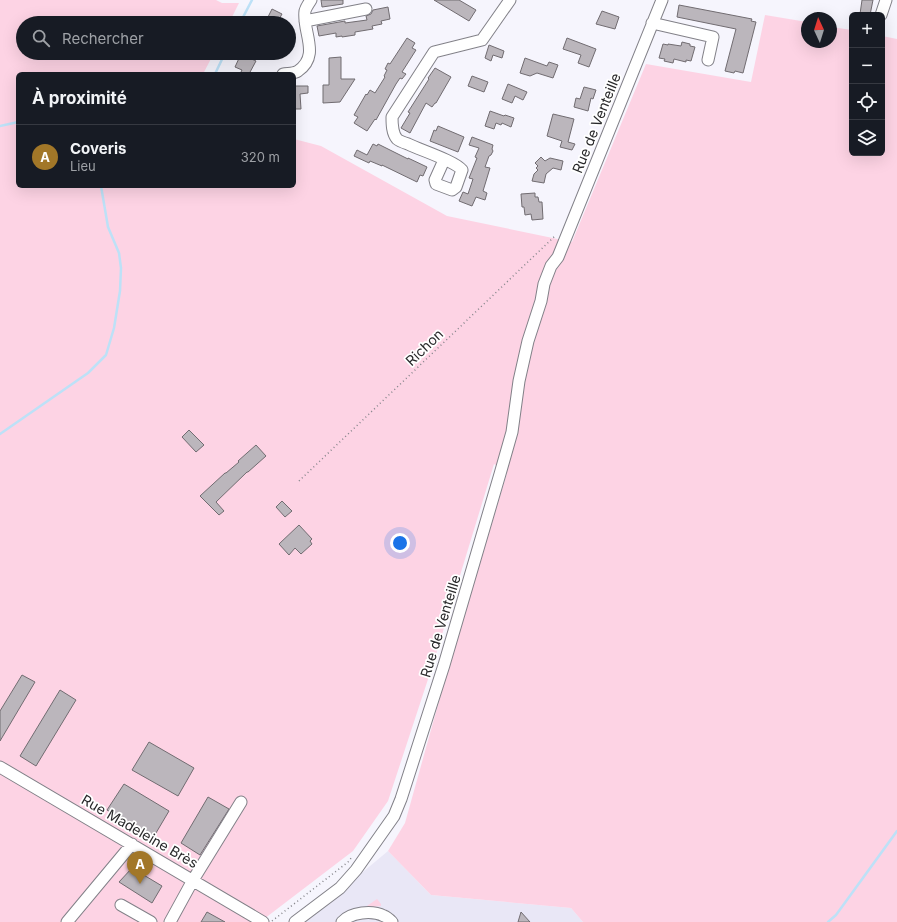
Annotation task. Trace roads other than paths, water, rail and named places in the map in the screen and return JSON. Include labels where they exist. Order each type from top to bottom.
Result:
[{"type":"street","points":[[296,72],[306,63],[310,55],[305,21],[305,9],[310,0]]},
{"type":"street","points":[[444,160],[397,139],[392,128],[392,117],[434,52],[482,40],[510,0]]},
{"type":"street","name":"Rue de Venteille","points":[[295,922],[340,888],[356,870],[394,816],[401,799],[444,665],[512,432],[519,381],[528,340],[541,301],[550,287],[554,277],[558,257],[662,0]]},
{"type":"street","points":[[882,12],[886,0]]},
{"type":"street","points":[[305,21],[366,9]]},
{"type":"street","points":[[652,23],[713,37],[708,60]]},
{"type":"street","name":"Rue Madeleine Brès","points":[[0,767],[264,922]]},
{"type":"street","points":[[170,922],[193,880],[241,802]]},
{"type":"street","points":[[67,922],[132,844]]},
{"type":"street","points":[[121,905],[151,922]]},
{"type":"street","points":[[342,922],[353,914],[364,913],[385,916],[392,922]]},
{"type":"waterway","points":[[244,16],[252,0]]},
{"type":"waterway","points":[[216,72],[222,60]]},
{"type":"waterway","points":[[0,126],[16,122]]},
{"type":"waterway","points":[[0,434],[88,373],[106,355],[114,328],[120,291],[121,268],[119,253],[108,227],[101,188]]},
{"type":"waterway","points":[[828,922],[836,915],[897,831]]},
{"type":"place","name":"Coveris","points":[[140,884]]}]
